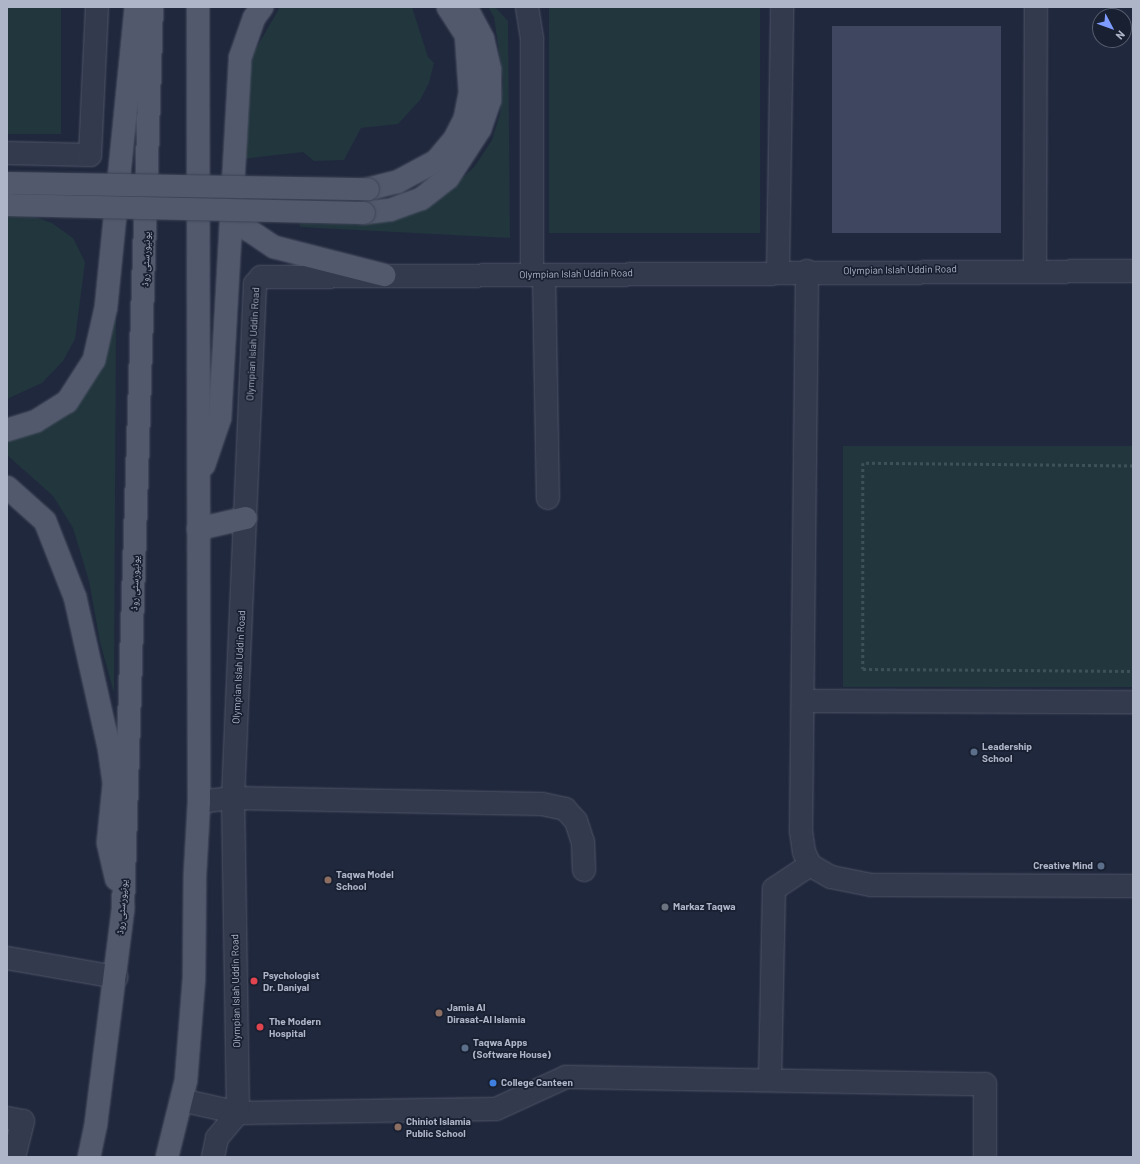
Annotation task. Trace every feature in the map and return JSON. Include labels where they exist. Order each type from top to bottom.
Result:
[{"type":"main road","points":[[7,430],[36,421],[67,402],[94,360],[106,307],[136,7]]},
{"type":"main road","name":"یونیورسٹی روڈ","points":[[89,1157],[116,977],[123,910],[152,7]]},
{"type":"main road","points":[[167,1157],[186,1080],[194,979],[195,874],[200,802],[198,529],[198,7]]},
{"type":"main road","points":[[198,480],[220,418],[223,334],[233,207],[240,58],[254,18],[262,7]]},
{"type":"main road","points":[[7,183],[368,190],[397,182],[436,161],[455,138],[465,118],[470,92],[466,35],[448,7]]},
{"type":"main road","points":[[7,205],[364,213],[390,210],[421,198],[448,178],[480,129],[490,100],[490,70],[483,39],[466,7]]},
{"type":"main road","points":[[233,207],[250,231],[274,247],[384,275]]},
{"type":"main road","points":[[7,487],[45,521],[75,597],[109,748],[114,783],[108,843],[123,910]]},
{"type":"main road","points":[[198,529],[246,518]]},
{"type":"street","points":[[7,153],[90,155],[97,7]]},
{"type":"street","points":[[527,7],[532,40],[538,275],[548,498]]},
{"type":"street","points":[[778,272],[782,7]]},
{"type":"street","points":[[1035,269],[1036,7]]},
{"type":"street","name":"Olympian Islah Uddin Road","points":[[238,1113],[233,798],[255,284],[261,277],[1035,269],[1133,271]]},
{"type":"street","points":[[807,271],[801,830],[804,852],[810,865],[831,877],[871,885],[1133,886]]},
{"type":"street","points":[[803,701],[1133,702]]},
{"type":"street","points":[[200,802],[233,798],[542,804],[565,809],[576,821],[583,842],[584,870]]},
{"type":"street","points":[[770,1079],[774,889],[810,865]]},
{"type":"street","points":[[7,958],[116,977]]},
{"type":"street","points":[[181,1100],[238,1113],[496,1109],[566,1077],[770,1079],[985,1084],[985,1157]]},
{"type":"street","points":[[213,1157],[217,1138],[238,1113]]},
{"type":"street","points":[[7,1118],[23,1122],[14,1157]]},
{"type":"path","points":[[1133,466],[863,463],[863,669],[1133,671]]},
{"type":"shaded area","points":[[7,7],[61,7],[61,134],[7,134]]},
{"type":"shaded area","points":[[280,7],[412,7],[428,57],[434,63],[429,83],[420,100],[398,124],[361,128],[344,160],[314,161],[303,152],[242,159],[249,74],[254,52]]},
{"type":"shaded area","points":[[488,7],[495,7],[508,21],[510,238],[300,227],[300,221],[458,182],[475,166],[492,140],[500,114],[503,79],[494,17]]},
{"type":"shaded area","points":[[549,7],[760,7],[760,233],[549,233]]},
{"type":"shaded area","points":[[7,211],[27,214],[52,223],[73,238],[85,262],[75,339],[63,361],[42,383],[7,399]]},
{"type":"shaded area","points":[[116,315],[114,693],[100,642],[89,581],[73,528],[53,496],[7,455],[7,434],[79,393],[103,366]]},
{"type":"shaded area","points":[[843,446],[1133,446],[1133,687],[843,687]]},
{"type":"building","points":[[832,26],[1001,26],[1001,233],[832,233]]},
{"type":"place","name":"Leadership School","points":[[974,752]]},
{"type":"place","name":"Creative Mind","points":[[1101,866]]},
{"type":"place","name":"Taqwa Model School","points":[[328,880]]},
{"type":"place","name":"Markaz Taqwa","points":[[665,907]]},
{"type":"place","name":"Psychologist Dr. Daniyal","points":[[254,981]]},
{"type":"place","name":"Jamia Al Dirasat-Al Islamia","points":[[439,1013]]},
{"type":"place","name":"The Modern Hospital","points":[[260,1027]]},
{"type":"place","name":"Taqwa Apps (Software House)","points":[[465,1048]]},
{"type":"place","name":"College Canteen","points":[[493,1083]]},
{"type":"place","name":"Chiniot Islamia Public School","points":[[398,1127]]}]
